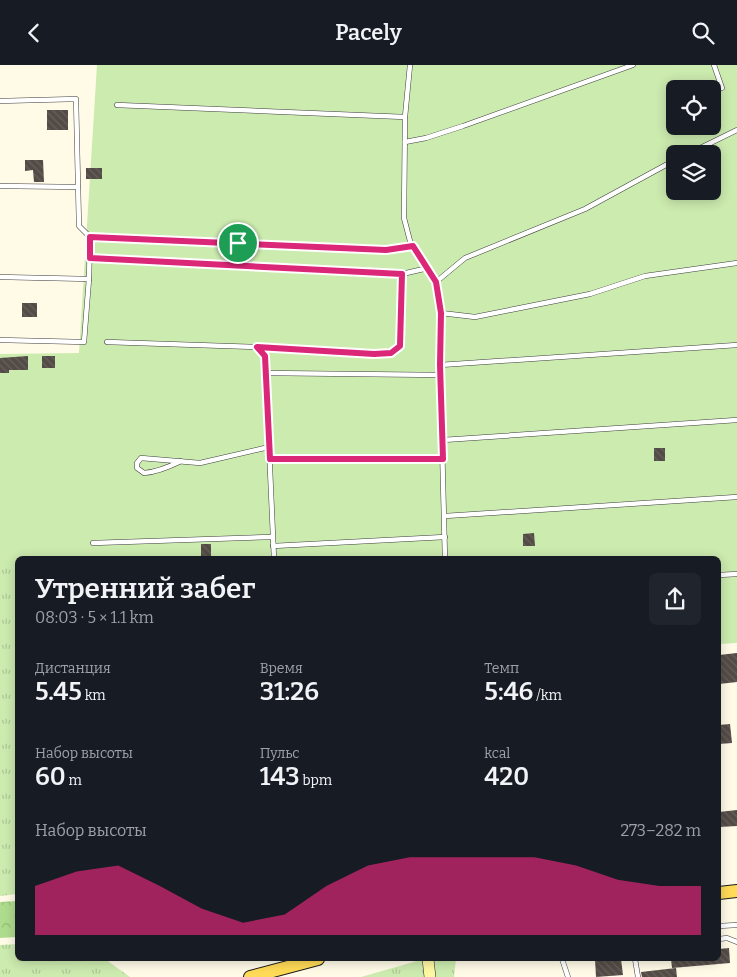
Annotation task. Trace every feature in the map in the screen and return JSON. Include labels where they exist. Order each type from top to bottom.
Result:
[{"type":"main road","points":[[721,893],[737,891]]},
{"type":"main road","points":[[428,961],[430,977]]},
{"type":"main road","points":[[250,977],[288,962]]},
{"type":"lane","points":[[410,65],[405,117],[404,218],[410,241],[436,282],[441,313],[440,375],[446,556]]},
{"type":"lane","points":[[405,142],[426,138],[463,126],[633,65]]},
{"type":"lane","points":[[714,65],[722,88]]},
{"type":"lane","points":[[0,101],[76,99],[78,226],[90,237],[386,250],[413,246]]},
{"type":"lane","points":[[117,105],[405,117]]},
{"type":"lane","points":[[706,145],[737,130]]},
{"type":"lane","points":[[436,282],[465,258],[585,209],[666,165]]},
{"type":"lane","points":[[0,186],[78,187]]},
{"type":"lane","points":[[0,340],[84,341],[90,237]]},
{"type":"lane","points":[[90,258],[402,274],[428,268]]},
{"type":"lane","points":[[441,313],[475,317],[590,294],[645,276],[737,263]]},
{"type":"lane","points":[[107,342],[257,347],[374,354],[391,353],[400,346],[402,274]]},
{"type":"lane","points":[[0,277],[89,279]]},
{"type":"lane","points":[[440,365],[737,345]]},
{"type":"lane","points":[[257,347],[265,356],[274,556]]},
{"type":"lane","points":[[266,373],[440,375]]},
{"type":"lane","points":[[443,441],[737,420]]},
{"type":"lane","points":[[181,461],[166,468],[144,473],[138,468],[137,463],[141,458],[181,461],[200,463],[269,447]]},
{"type":"lane","points":[[270,459],[443,459]]},
{"type":"lane","points":[[445,516],[737,497]]},
{"type":"lane","points":[[93,543],[272,537]]},
{"type":"lane","points":[[273,546],[445,537]]},
{"type":"lane","points":[[721,575],[737,574]]},
{"type":"lane","points":[[721,927],[737,925]]},
{"type":"lane","points":[[721,939],[727,938],[737,941]]},
{"type":"lane","points":[[563,961],[568,977]]},
{"type":"lane","points":[[635,961],[638,977]]},
{"type":"green space","points":[[97,65],[737,65],[737,643],[721,644],[721,556],[15,556],[15,568],[0,568],[0,354],[79,353]]},
{"type":"green space","points":[[15,567],[15,894],[0,896],[0,568]]},
{"type":"green space","points":[[15,901],[15,937],[0,938],[0,902]]},
{"type":"green space","points":[[15,944],[15,961],[108,961],[130,977],[0,977],[0,945]]},
{"type":"green space","points":[[417,961],[456,961],[454,977],[361,977]]},
{"type":"building","points":[[47,110],[68,110],[68,130],[47,130]]},
{"type":"building","points":[[25,160],[43,160],[44,182],[34,182],[33,170],[25,171]]},
{"type":"building","points":[[86,168],[102,168],[102,179],[86,179]]},
{"type":"building","points":[[22,303],[37,303],[37,317],[22,317]]},
{"type":"building","points":[[28,356],[28,370],[9,370],[9,373],[0,373],[0,358]]},
{"type":"building","points":[[42,356],[55,356],[55,368],[42,368]]},
{"type":"building","points":[[654,448],[665,448],[665,461],[654,461]]},
{"type":"building","points":[[534,533],[535,546],[523,546],[523,534]]},
{"type":"building","points":[[201,544],[211,544],[211,556],[201,556]]},
{"type":"building","points":[[737,653],[737,682],[721,684],[721,655]]},
{"type":"building","points":[[730,724],[732,743],[721,744],[721,725]]},
{"type":"building","points":[[737,810],[737,826],[721,827],[721,812]]},
{"type":"building","points":[[729,948],[730,963],[672,968],[671,961],[721,961],[721,949]]},
{"type":"building","points":[[595,961],[621,961],[623,975],[596,977]]},
{"type":"building","points":[[676,968],[677,977],[642,977],[641,972]]},
{"type":"route","points":[[90,237],[238,243],[386,250],[413,246],[436,282],[441,313],[440,365],[443,459],[270,459],[265,356],[257,347],[374,354],[391,353],[400,346],[402,274],[90,258],[90,237]]}]
